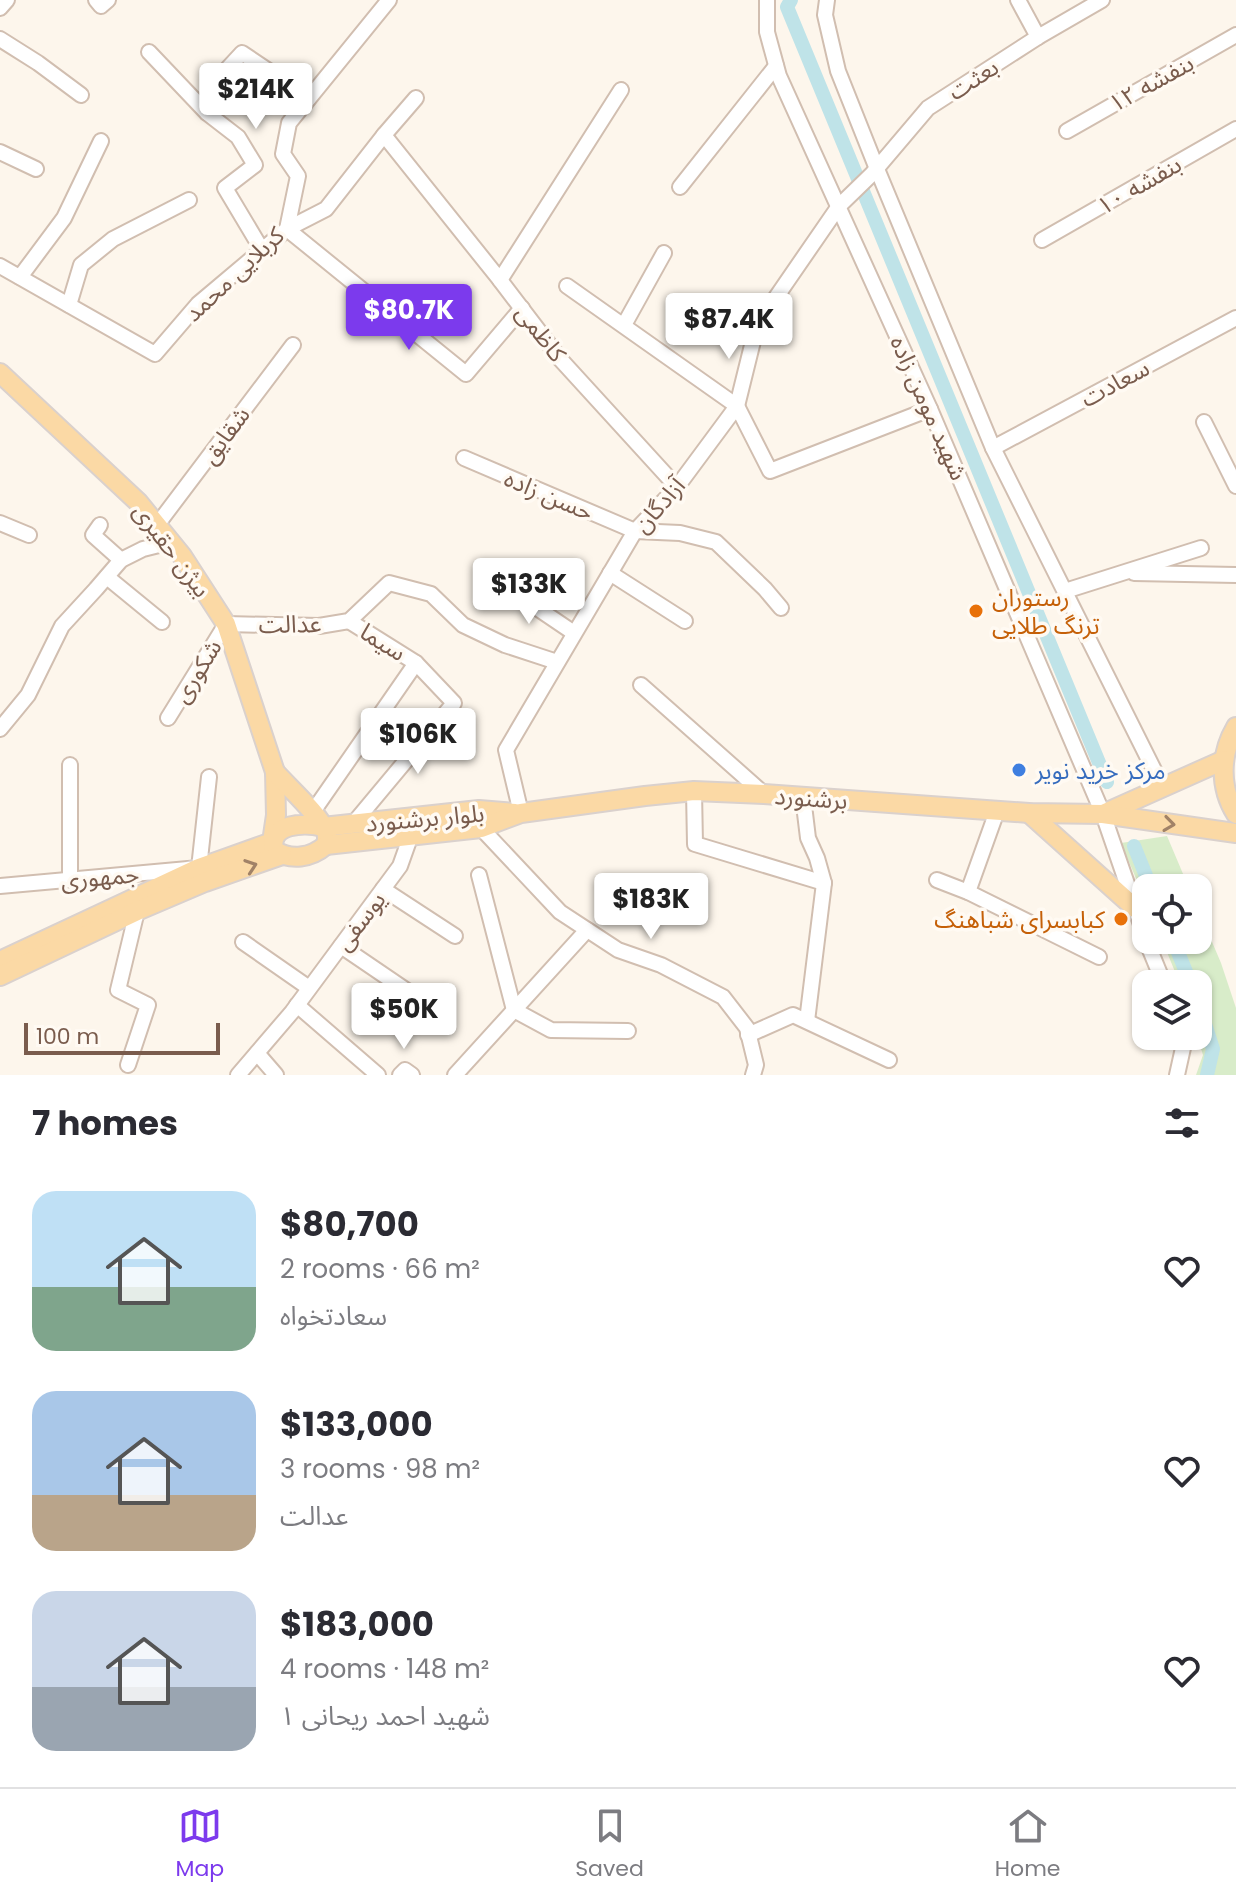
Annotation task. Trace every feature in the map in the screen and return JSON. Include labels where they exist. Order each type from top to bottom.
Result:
[{"type":"main road","name":"بیژن حقیری","points":[[0,373],[138,502],[182,556],[226,624],[275,772]]},
{"type":"main road","points":[[1236,727],[1226,749],[1223,777],[1226,794],[1236,814]]},
{"type":"main road","name":"برشنورد","points":[[1103,814],[1224,760]]},
{"type":"main road","points":[[0,961],[199,868],[277,849],[294,857],[319,851],[321,828],[275,772]]},
{"type":"main road","points":[[275,772],[277,849]]},
{"type":"main road","name":"برشنورد","points":[[521,813],[694,791],[1029,813],[1103,814],[1236,833]]},
{"type":"main road","name":"بلوار برشنورد","points":[[321,828],[479,810],[521,813]]},
{"type":"main road","name":"بلوار برشنورد","points":[[321,828],[411,835],[481,828],[521,813]]},
{"type":"main road","points":[[1029,813],[1132,905]]},
{"type":"main road","points":[[277,849],[276,835],[284,828],[311,824],[321,828]]},
{"type":"main road","points":[[0,976],[277,849]]},
{"type":"street","points":[[0,8],[7,0]]},
{"type":"street","points":[[96,0],[101,6],[108,0]]},
{"type":"street","name":"کربلایی محمد","points":[[0,266],[155,354],[198,304],[287,229],[298,176],[283,154],[289,123],[389,0]]},
{"type":"street","name":"شهید مومن زاده","points":[[767,0],[767,32],[779,76],[930,409],[1103,814],[1132,899]]},
{"type":"street","points":[[827,0],[825,15],[838,71],[993,448],[1163,788]]},
{"type":"street","points":[[1018,0],[1038,37]]},
{"type":"street","name":"بعثت","points":[[851,194],[877,169],[928,108],[1102,0]]},
{"type":"street","name":"بنفشه ۱۲","points":[[1067,131],[1236,35]]},
{"type":"street","points":[[0,39],[81,95]]},
{"type":"street","points":[[149,52],[207,113],[238,137],[255,165],[225,188],[262,250]]},
{"type":"street","points":[[207,113],[217,80],[242,53],[309,98]]},
{"type":"street","points":[[680,187],[776,66]]},
{"type":"street","points":[[500,280],[621,90]]},
{"type":"street","points":[[416,98],[326,209],[287,229],[466,374],[522,308]]},
{"type":"street","name":"بنفشه ۱۰","points":[[1042,240],[1236,129]]},
{"type":"street","name":"کاظمی","points":[[384,135],[561,360],[677,487]]},
{"type":"street","points":[[20,277],[64,218],[101,141]]},
{"type":"street","points":[[0,152],[36,169]]},
{"type":"street","name":"آزادگان","points":[[521,813],[506,750],[635,531],[677,487],[737,406],[757,325],[839,206],[851,194]]},
{"type":"street","points":[[69,305],[81,265],[113,239],[189,200]]},
{"type":"street","points":[[624,325],[664,253]]},
{"type":"street","points":[[567,286],[737,406],[770,471],[930,409]]},
{"type":"street","name":"سعادت","points":[[993,448],[1236,318]]},
{"type":"street","name":"شقایق","points":[[157,525],[293,345]]},
{"type":"street","points":[[1204,422],[1236,486]]},
{"type":"street","name":"حسن زاده","points":[[464,458],[635,531]]},
{"type":"street","points":[[0,523],[29,535]]},
{"type":"street","points":[[97,530],[121,560]]},
{"type":"street","points":[[635,531],[680,533],[716,542],[781,608]]},
{"type":"street","points":[[0,729],[28,695],[62,626],[121,560],[143,549],[171,542]]},
{"type":"street","points":[[1065,591],[1201,548]]},
{"type":"street","points":[[610,573],[685,621]]},
{"type":"street","points":[[1122,573],[1236,575]]},
{"type":"street","points":[[107,577],[162,622]]},
{"type":"street","name":"عدالت","points":[[226,624],[319,626],[349,621],[389,583],[431,594],[463,625],[505,645],[557,662]]},
{"type":"street","points":[[506,587],[574,633]]},
{"type":"street","name":"سیما","points":[[349,621],[416,663],[454,703],[353,824]]},
{"type":"street","name":"شکوری","points":[[168,718],[226,624]]},
{"type":"street","name":"سیما","points":[[321,828],[416,663]]},
{"type":"street","points":[[641,685],[764,794]]},
{"type":"street","points":[[70,765],[70,879]]},
{"type":"street","points":[[199,868],[209,777]]},
{"type":"street","points":[[694,791],[695,844],[824,883]]},
{"type":"street","points":[[803,797],[808,838],[824,883],[807,1021]]},
{"type":"street","points":[[968,892],[997,811]]},
{"type":"street","points":[[481,828],[560,912],[618,950],[661,965],[723,997],[747,1028],[756,1065],[753,1075]]},
{"type":"street","name":"یوسفی","points":[[238,1075],[297,1005],[400,866],[411,835]]},
{"type":"street","name":"جمهوری","points":[[0,886],[199,868]]},
{"type":"street","points":[[479,875],[514,1010],[551,1030],[628,1031]]},
{"type":"street","points":[[937,880],[968,892],[1099,957]]},
{"type":"street","points":[[383,889],[455,936]]},
{"type":"street","points":[[128,1065],[148,1005],[118,990],[137,911]]},
{"type":"street","points":[[455,1075],[587,930]]},
{"type":"street","points":[[243,942],[309,988]]},
{"type":"street","points":[[341,946],[438,1012]]},
{"type":"street","points":[[297,1005],[378,1075]]},
{"type":"street","points":[[748,1035],[793,1015],[889,1060]]},
{"type":"street","points":[[1177,1075],[1183,1050]]},
{"type":"street","points":[[257,1053],[276,1075]]},
{"type":"street","points":[[400,1075],[405,1070],[412,1075]]},
{"type":"green space","points":[[1167,836],[1183,874],[1134,874],[1121,843]]},
{"type":"green space","points":[[1212,942],[1236,1008],[1236,1075],[1196,1075],[1203,1055],[1201,1050],[1212,1050],[1212,970],[1174,970],[1168,954],[1212,954]]},
{"type":"waterway","points":[[791,0],[787,7],[1107,782]]},
{"type":"waterway","points":[[1134,846],[1145,874]]},
{"type":"waterway","points":[[1179,954],[1185,970]]},
{"type":"waterway","points":[[1207,1075],[1212,1046]]},
{"type":"place","name":"رستوران ترنگ طلایی","points":[[976,611]]},
{"type":"place","name":"مرکز خرید نویر","points":[[1019,770]]},
{"type":"place","name":"کبابسرای شباهنگ","points":[[1121,919]]}]
